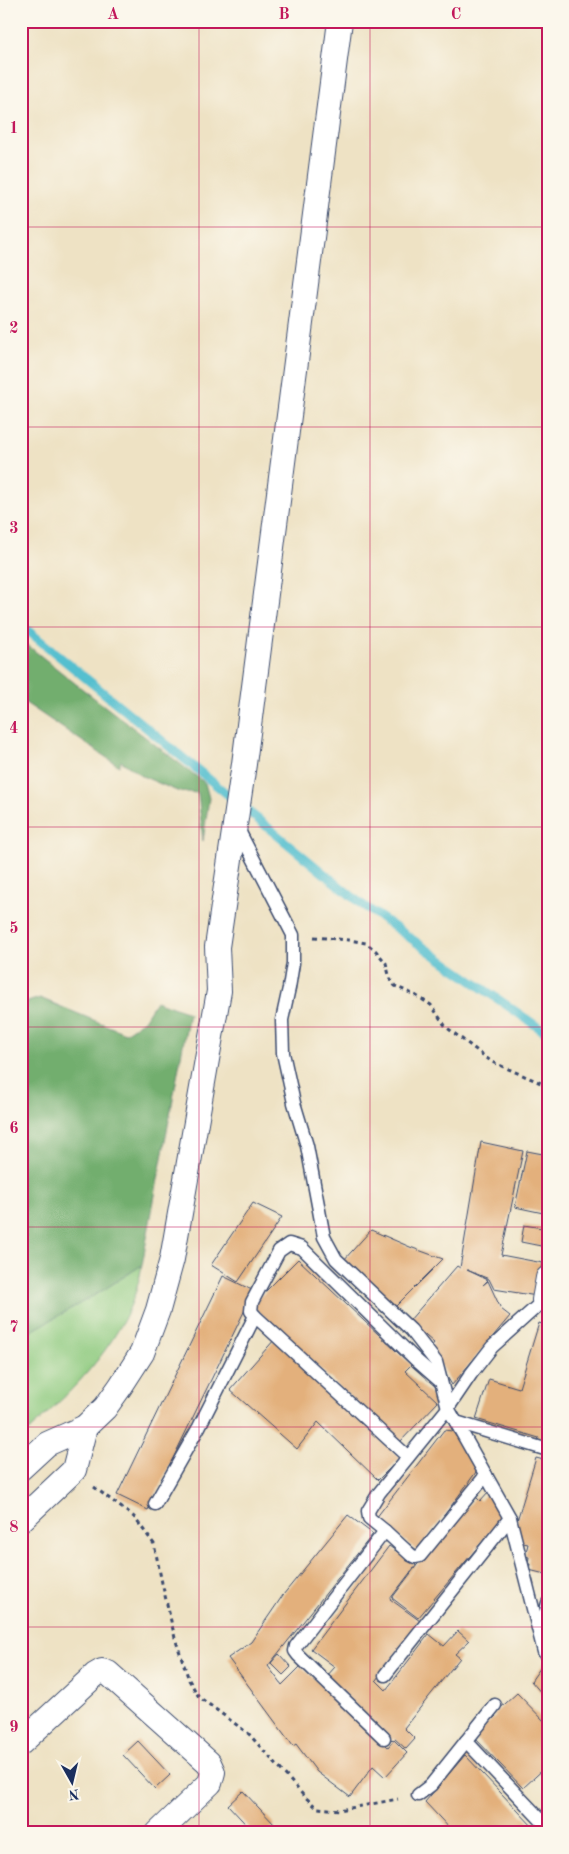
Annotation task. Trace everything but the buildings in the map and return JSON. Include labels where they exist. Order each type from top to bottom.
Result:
[{"type":"street","points":[[21,1468],[47,1444],[85,1427],[105,1408],[142,1353],[158,1310],[172,1259],[219,991],[217,947],[244,764],[340,21]]},
{"type":"street","points":[[21,1520],[74,1470],[85,1427]]},
{"type":"street","points":[[21,1744],[94,1675],[102,1671],[108,1673],[209,1763],[212,1772],[210,1783],[158,1833]]},
{"type":"lane","points":[[235,822],[293,935],[293,963],[282,1020],[283,1053],[294,1103],[307,1146],[324,1237],[336,1260],[411,1330],[436,1362],[448,1408],[510,1518],[544,1652],[548,1654]]},
{"type":"lane","points":[[408,1457],[251,1311],[252,1302],[279,1251],[289,1244],[302,1248],[416,1360],[441,1382]]},
{"type":"lane","points":[[486,1476],[420,1556],[411,1555],[369,1518],[368,1511],[379,1493],[448,1408],[492,1347],[547,1293]]},
{"type":"lane","points":[[155,1504],[199,1427],[255,1316]]},
{"type":"lane","points":[[456,1422],[548,1450]]},
{"type":"lane","points":[[385,1675],[510,1518]]},
{"type":"lane","points":[[384,1738],[295,1651],[296,1646],[385,1531]]},
{"type":"lane","points":[[540,1634],[548,1603]]},
{"type":"lane","points":[[418,1795],[431,1785],[495,1705]]},
{"type":"lane","points":[[466,1741],[542,1821],[543,1830],[540,1833]]},
{"type":"path","points":[[289,928],[308,936],[349,940],[366,944],[376,951],[386,963],[390,979],[395,986],[431,1005],[446,1027],[492,1062],[548,1086]]},
{"type":"path","points":[[74,1470],[134,1517],[154,1544],[176,1638],[189,1680],[199,1697],[249,1734],[303,1795],[318,1808],[340,1810],[418,1795]]},
{"type":"green space","points":[[21,640],[205,783],[209,798],[203,841],[198,793],[177,791],[142,776],[121,761],[119,766],[21,700]]},
{"type":"green space","points":[[40,998],[125,1033],[144,1020],[156,1001],[189,1013],[142,1265],[100,1292],[21,1337],[21,1004]]},
{"type":"green space","points":[[142,1265],[136,1291],[126,1316],[113,1339],[79,1381],[21,1438],[21,1337],[100,1292]]},
{"type":"waterway","points":[[21,625],[360,903],[548,1034]]}]
